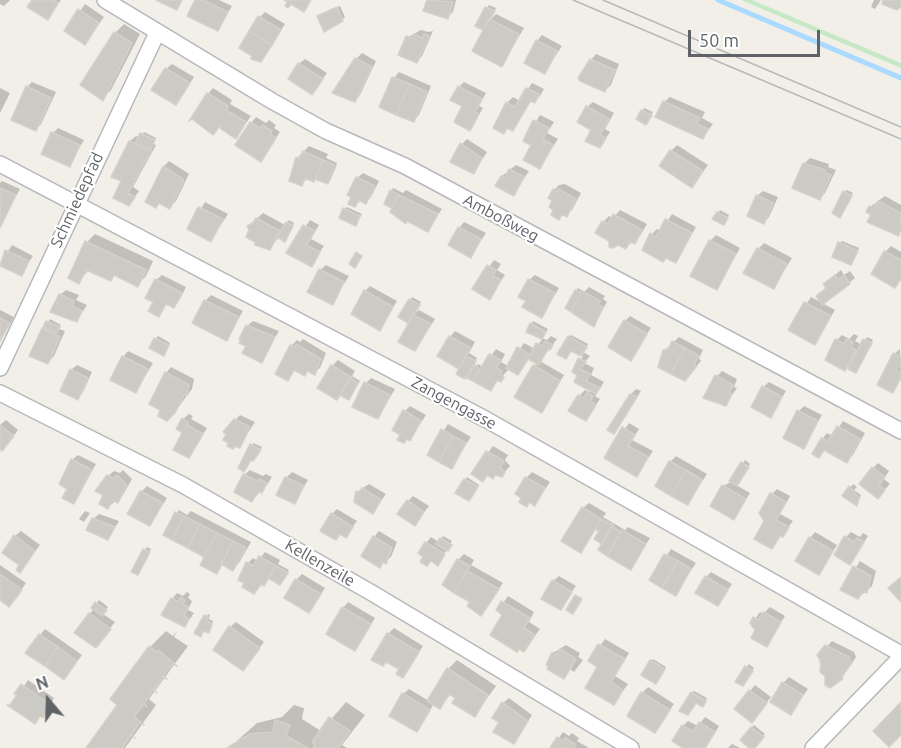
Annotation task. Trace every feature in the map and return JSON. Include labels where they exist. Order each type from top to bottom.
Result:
[{"type":"street","name":"Amboßweg","points":[[105,0],[308,121],[405,166],[901,430]]},
{"type":"street","name":"Schmiedepfad","points":[[0,368],[157,33]]},
{"type":"street","name":"Zangengasse","points":[[0,164],[487,420],[901,656]]},
{"type":"street","name":"Kellenzeile","points":[[0,393],[183,485],[372,593],[631,748]]},
{"type":"street","points":[[813,748],[901,656]]},
{"type":"green space","points":[[741,0],[752,0],[901,63],[901,68]]},
{"type":"building","points":[[32,0],[54,0],[58,3],[48,20],[27,7]]},
{"type":"building","points":[[156,0],[182,0],[177,10]]},
{"type":"building","points":[[195,0],[203,0],[228,12],[218,31],[187,16]]},
{"type":"building","points":[[284,0],[311,0],[304,12],[291,4],[288,8]]},
{"type":"building","points":[[427,0],[453,2],[448,19],[423,11]]},
{"type":"building","points":[[883,0],[901,0],[901,7],[897,10],[882,4]]},
{"type":"building","points":[[337,7],[343,21],[324,32],[317,16]]},
{"type":"building","points":[[485,7],[495,11],[483,30],[475,26]]},
{"type":"building","points":[[78,9],[99,23],[85,45],[64,31]]},
{"type":"building","points":[[258,16],[281,30],[272,45],[249,31]]},
{"type":"building","points":[[489,19],[519,34],[502,67],[472,51]]},
{"type":"building","points":[[249,31],[272,45],[261,62],[251,59],[252,56],[239,48]]},
{"type":"building","points":[[114,32],[132,43],[103,101],[80,85]]},
{"type":"building","points":[[414,34],[422,38],[424,34],[429,36],[417,63],[398,55],[406,36],[412,38]]},
{"type":"building","points":[[536,40],[557,51],[545,74],[524,63]]},
{"type":"building","points":[[355,58],[372,67],[355,102],[332,93]]},
{"type":"building","points":[[590,59],[615,70],[605,92],[578,78]]},
{"type":"building","points":[[298,63],[323,79],[312,95],[288,79]]},
{"type":"building","points":[[165,68],[190,83],[176,105],[151,90]]},
{"type":"building","points":[[392,77],[410,84],[396,115],[379,107]]},
{"type":"building","points":[[410,84],[427,92],[414,122],[396,115]]},
{"type":"building","points":[[26,86],[51,98],[36,131],[11,120]]},
{"type":"building","points":[[458,86],[482,99],[475,112],[479,114],[470,131],[454,122],[462,106],[450,100]]},
{"type":"building","points":[[526,88],[539,94],[535,103],[530,101],[513,131],[507,128],[504,134],[493,128],[506,102],[515,107]]},
{"type":"building","points":[[207,93],[228,106],[226,110],[246,122],[236,139],[220,126],[213,135],[192,119],[189,121]]},
{"type":"building","points":[[663,101],[700,118],[697,124],[708,129],[703,139],[655,117]]},
{"type":"building","points":[[586,106],[609,119],[600,135],[606,138],[600,148],[585,141],[591,130],[577,122]]},
{"type":"building","points":[[641,110],[652,115],[646,125],[636,119]]},
{"type":"building","points":[[533,120],[549,128],[543,139],[553,145],[540,169],[523,160],[531,145],[523,141]]},
{"type":"building","points":[[250,122],[260,128],[263,125],[272,131],[270,134],[276,138],[261,162],[235,145]]},
{"type":"building","points":[[51,132],[80,145],[70,167],[41,154]]},
{"type":"building","points":[[140,133],[155,140],[150,151],[135,144]]},
{"type":"building","points":[[129,141],[151,151],[128,193],[135,197],[129,206],[113,198],[121,181],[111,177]]},
{"type":"building","points":[[460,143],[482,158],[474,174],[450,162]]},
{"type":"building","points":[[670,150],[703,171],[692,188],[659,166]]},
{"type":"building","points":[[303,151],[323,160],[314,182],[305,178],[302,186],[289,181],[296,157],[299,159]]},
{"type":"building","points":[[323,160],[336,166],[328,184],[315,179]]},
{"type":"building","points":[[803,163],[825,170],[824,172],[831,175],[820,200],[792,188]]},
{"type":"building","points":[[163,166],[184,180],[170,209],[159,203],[156,208],[145,202]]},
{"type":"building","points":[[509,169],[524,177],[514,196],[495,186],[501,176],[505,178]]},
{"type":"building","points":[[356,177],[375,186],[366,204],[359,200],[355,207],[348,204],[351,197],[347,195]]},
{"type":"building","points":[[0,188],[16,195],[0,228]]},
{"type":"building","points":[[553,189],[557,192],[558,189],[576,199],[567,217],[562,214],[559,220],[551,215],[553,210],[549,207],[552,201],[548,198]]},
{"type":"building","points":[[390,190],[399,195],[392,208],[384,204]]},
{"type":"building","points":[[843,191],[852,196],[840,218],[832,213]]},
{"type":"building","points":[[399,195],[438,214],[428,232],[407,221],[406,224],[390,212]]},
{"type":"building","points":[[756,195],[773,203],[764,224],[747,216]]},
{"type":"building","points":[[878,201],[901,213],[899,236],[867,222],[871,215],[866,212],[869,206],[873,209]]},
{"type":"building","points":[[198,207],[223,219],[211,242],[187,229]]},
{"type":"building","points":[[343,208],[360,216],[356,226],[339,218]]},
{"type":"building","points":[[717,212],[728,218],[724,225],[712,219]]},
{"type":"building","points":[[613,214],[642,230],[635,244],[630,241],[626,249],[618,245],[613,248],[609,247],[609,241],[595,233],[602,221],[608,224]]},
{"type":"building","points":[[256,218],[280,231],[270,250],[255,245],[255,242],[246,237],[249,230],[247,226]]},
{"type":"building","points":[[665,219],[692,233],[676,263],[666,258],[663,262],[642,250],[650,233],[656,237]]},
{"type":"building","points":[[286,222],[293,226],[285,242],[277,237]]},
{"type":"building","points":[[303,225],[315,231],[306,245],[320,252],[312,267],[286,253]]},
{"type":"building","points":[[458,227],[481,239],[471,258],[448,245]]},
{"type":"building","points":[[709,240],[736,254],[717,290],[690,276]]},
{"type":"building","points":[[85,241],[146,270],[138,287],[114,275],[111,281],[86,270],[79,284],[68,278]]},
{"type":"building","points":[[838,242],[858,251],[851,265],[832,257]]},
{"type":"building","points":[[757,248],[787,264],[774,289],[743,273]]},
{"type":"building","points":[[5,250],[29,261],[22,276],[0,266]]},
{"type":"building","points":[[884,251],[901,260],[901,278],[895,288],[871,274]]},
{"type":"building","points":[[356,252],[362,256],[355,268],[349,264]]},
{"type":"building","points":[[487,265],[496,270],[493,276],[501,280],[490,300],[472,289]]},
{"type":"building","points":[[319,269],[344,282],[333,305],[307,292]]},
{"type":"building","points":[[835,275],[838,280],[844,275],[850,284],[822,305],[816,296],[826,288],[823,284]]},
{"type":"building","points":[[155,279],[182,293],[174,308],[166,304],[159,317],[148,311],[153,302],[145,298]]},
{"type":"building","points":[[528,279],[555,293],[542,318],[522,307],[526,301],[518,297]]},
{"type":"building","points":[[364,290],[393,307],[380,331],[351,314]]},
{"type":"building","points":[[575,290],[581,293],[571,312],[565,308]]},
{"type":"building","points":[[582,291],[600,301],[598,305],[603,307],[594,327],[571,312]]},
{"type":"building","points":[[59,294],[74,301],[72,306],[82,311],[77,322],[50,312]]},
{"type":"building","points":[[409,299],[420,305],[408,323],[398,317]]},
{"type":"building","points":[[204,300],[239,317],[227,341],[192,323]]},
{"type":"building","points":[[804,302],[831,316],[815,345],[788,330]]},
{"type":"building","points":[[413,315],[431,324],[415,351],[398,342]]},
{"type":"building","points":[[0,318],[9,323],[0,341]]},
{"type":"building","points":[[624,320],[647,334],[631,361],[608,347]]},
{"type":"building","points":[[46,321],[60,327],[57,333],[43,327]]},
{"type":"building","points":[[530,323],[546,332],[542,339],[526,332]]},
{"type":"building","points":[[246,325],[275,337],[262,363],[242,353],[246,346],[239,343],[241,340],[239,339]]},
{"type":"building","points":[[42,328],[60,337],[48,364],[29,356]]},
{"type":"building","points":[[449,336],[471,348],[459,369],[437,356]]},
{"type":"building","points":[[568,336],[587,347],[581,356],[571,351],[566,359],[557,354]]},
{"type":"building","points":[[154,338],[169,345],[164,356],[149,348]]},
{"type":"building","points":[[847,338],[853,342],[851,347],[856,350],[845,371],[825,360],[835,339],[844,344]]},
{"type":"building","points":[[863,339],[872,343],[856,373],[848,369]]},
{"type":"building","points":[[545,341],[553,345],[550,350],[548,349],[539,365],[528,359],[518,375],[506,368],[517,347],[530,355],[536,343],[542,346]]},
{"type":"building","points":[[672,341],[685,348],[671,374],[658,367],[663,350],[668,349]]},
{"type":"building","points":[[296,344],[321,359],[315,375],[307,371],[305,376],[294,370],[288,381],[275,374],[290,345],[294,347]]},
{"type":"building","points":[[685,348],[699,356],[694,364],[696,367],[685,381],[671,374]]},
{"type":"building","points":[[893,353],[901,357],[901,367],[898,366],[896,371],[901,373],[901,377],[893,393],[877,385]]},
{"type":"building","points":[[489,354],[501,360],[496,368],[502,371],[500,374],[504,377],[501,382],[497,380],[491,391],[473,381]]},
{"type":"building","points":[[122,356],[148,369],[136,393],[110,380]]},
{"type":"building","points":[[466,356],[476,361],[465,379],[456,374]]},
{"type":"building","points":[[578,358],[586,362],[580,369],[590,374],[586,381],[600,388],[596,394],[574,382],[577,375],[572,372]]},
{"type":"building","points":[[331,365],[351,377],[337,400],[317,388]]},
{"type":"building","points":[[475,365],[480,369],[473,381],[467,378]]},
{"type":"building","points":[[533,365],[560,381],[542,413],[514,397]]},
{"type":"building","points":[[70,369],[88,378],[78,400],[60,391]]},
{"type":"building","points":[[165,372],[189,385],[186,396],[184,395],[175,413],[167,421],[158,416],[160,410],[149,404]]},
{"type":"building","points":[[715,375],[733,385],[729,393],[732,394],[726,406],[703,398]]},
{"type":"building","points":[[350,378],[358,383],[349,400],[340,395]]},
{"type":"building","points":[[364,382],[390,395],[378,419],[352,407]]},
{"type":"building","points":[[762,386],[782,397],[771,418],[751,407]]},
{"type":"building","points":[[587,393],[593,396],[590,401],[596,405],[586,421],[568,411],[578,395],[584,398]]},
{"type":"building","points":[[630,394],[637,397],[614,434],[607,430]]},
{"type":"building","points":[[403,410],[421,421],[410,441],[407,439],[404,443],[397,440],[400,435],[392,430]]},
{"type":"building","points":[[797,410],[818,421],[804,449],[783,438]]},
{"type":"building","points":[[182,418],[188,422],[187,425],[203,434],[189,458],[173,450],[182,433],[176,429]]},
{"type":"building","points":[[234,419],[250,427],[240,448],[235,446],[233,449],[223,440],[226,434],[223,432]]},
{"type":"building","points":[[0,425],[14,436],[2,451],[0,449]]},
{"type":"building","points":[[837,426],[860,439],[847,463],[824,450],[819,458],[812,454],[821,438],[828,441]]},
{"type":"building","points":[[622,427],[635,435],[628,446],[648,457],[637,477],[604,458]]},
{"type":"building","points":[[441,429],[453,436],[439,462],[427,455]]},
{"type":"building","points":[[453,436],[466,443],[452,469],[439,462]]},
{"type":"building","points":[[250,444],[261,450],[244,472],[238,468]]},
{"type":"building","points":[[486,451],[504,461],[500,467],[505,472],[502,477],[495,475],[493,479],[487,475],[483,482],[471,474]]},
{"type":"building","points":[[71,459],[92,470],[74,504],[62,498],[67,489],[59,484]]},
{"type":"building","points":[[669,461],[686,470],[671,496],[655,486]]},
{"type":"building","points":[[741,462],[749,467],[737,486],[729,481]]},
{"type":"building","points":[[872,467],[885,477],[879,485],[885,490],[878,499],[859,484]]},
{"type":"building","points":[[686,470],[702,480],[688,505],[671,496]]},
{"type":"building","points":[[243,474],[267,483],[262,493],[258,491],[252,502],[234,492]]},
{"type":"building","points":[[107,475],[113,478],[117,475],[127,485],[118,503],[113,500],[108,509],[99,504],[103,495],[95,491]]},
{"type":"building","points":[[285,477],[304,486],[295,504],[276,495]]},
{"type":"building","points":[[525,477],[545,488],[535,506],[529,502],[527,507],[519,502],[521,498],[515,494]]},
{"type":"building","points":[[464,479],[478,487],[469,501],[455,493]]},
{"type":"building","points":[[722,485],[746,499],[734,520],[710,506]]},
{"type":"building","points":[[849,486],[859,498],[857,506],[842,496]]},
{"type":"building","points":[[362,488],[381,500],[373,514],[354,502],[356,491],[359,493]]},
{"type":"building","points":[[140,491],[163,503],[150,526],[127,514]]},
{"type":"building","points":[[770,493],[786,502],[776,520],[789,527],[772,549],[754,539],[764,521],[759,513]]},
{"type":"building","points":[[407,500],[424,512],[415,526],[397,514]]},
{"type":"building","points":[[582,507],[601,519],[581,553],[561,541]]},
{"type":"building","points":[[175,512],[184,516],[172,540],[163,535]]},
{"type":"building","points":[[331,513],[353,527],[346,538],[340,534],[336,540],[320,531]]},
{"type":"building","points":[[184,516],[200,524],[188,548],[172,540]]},
{"type":"building","points":[[92,518],[115,527],[108,540],[86,530]]},
{"type":"building","points":[[601,519],[613,525],[602,544],[594,539],[599,531],[595,529]]},
{"type":"building","points":[[200,524],[217,533],[204,557],[188,548]]},
{"type":"building","points":[[612,526],[621,532],[607,556],[598,550]]},
{"type":"building","points":[[622,530],[646,544],[631,570],[607,556]]},
{"type":"building","points":[[217,533],[233,541],[217,574],[200,565]]},
{"type":"building","points":[[14,535],[35,551],[20,573],[16,570],[19,565],[2,553]]},
{"type":"building","points":[[373,536],[392,548],[386,564],[383,562],[380,568],[361,556]]},
{"type":"building","points":[[844,536],[854,542],[857,538],[864,542],[850,565],[834,555]]},
{"type":"building","points":[[809,537],[833,551],[819,575],[795,561]]},
{"type":"building","points":[[440,538],[452,545],[448,551],[436,544]]},
{"type":"building","points":[[233,541],[246,548],[233,571],[221,564]]},
{"type":"building","points":[[425,542],[445,554],[438,566],[431,561],[427,566],[420,562],[423,557],[418,553]]},
{"type":"building","points":[[143,549],[150,552],[138,575],[131,572]]},
{"type":"building","points":[[664,554],[678,561],[662,588],[649,580]]},
{"type":"building","points":[[259,556],[276,566],[264,586],[261,584],[254,594],[242,587],[244,583],[238,580],[246,562],[253,566]]},
{"type":"building","points":[[457,559],[470,566],[454,593],[442,585]]},
{"type":"building","points":[[678,561],[691,569],[676,596],[662,588]]},
{"type":"building","points":[[276,566],[288,573],[280,585],[268,578]]},
{"type":"building","points":[[853,566],[871,576],[867,593],[863,591],[858,599],[840,590]]},
{"type":"building","points":[[467,571],[499,589],[481,616],[467,606],[470,602],[454,593]]},
{"type":"building","points":[[0,574],[22,590],[9,607],[0,600]]},
{"type":"building","points":[[705,576],[728,590],[718,606],[695,593]]},
{"type":"building","points":[[901,577],[901,602],[888,588]]},
{"type":"building","points":[[295,579],[321,594],[309,613],[284,598]]},
{"type":"building","points":[[552,580],[572,592],[561,610],[541,599]]},
{"type":"building","points":[[575,595],[582,599],[573,614],[566,610]]},
{"type":"building","points":[[181,597],[185,600],[183,604],[188,607],[184,616],[189,619],[185,627],[161,615],[171,598],[178,602]]},
{"type":"building","points":[[501,601],[530,618],[524,628],[535,635],[524,652],[519,649],[517,652],[490,635],[502,615],[496,610]]},
{"type":"building","points":[[95,602],[107,610],[102,616],[91,608]]},
{"type":"building","points":[[342,607],[371,624],[355,651],[326,634]]},
{"type":"building","points":[[763,612],[781,622],[767,647],[751,638],[755,630],[750,623],[753,617],[758,620]]},
{"type":"building","points":[[89,613],[111,629],[96,648],[74,633]]},
{"type":"building","points":[[204,615],[209,617],[207,621],[212,624],[209,633],[203,631],[201,637],[194,633]]},
{"type":"building","points":[[229,626],[260,648],[243,671],[213,650]]},
{"type":"building","points":[[387,633],[419,652],[403,678],[396,674],[399,669],[386,662],[383,666],[371,660]]},
{"type":"building","points":[[39,634],[58,647],[45,666],[25,653]]},
{"type":"building","points":[[598,644],[625,659],[611,682],[623,690],[614,705],[585,688],[597,667],[588,661]]},
{"type":"building","points":[[825,645],[849,657],[851,664],[842,676],[843,679],[830,688],[825,685],[825,676],[820,672],[821,661],[817,655]]},
{"type":"building","points":[[149,646],[157,652],[158,650],[177,666],[173,664],[163,676],[167,679],[163,677],[154,690],[157,693],[153,690],[144,703],[147,707],[144,704],[134,716],[144,725],[140,722],[122,748],[86,748],[117,705],[110,699]]},
{"type":"building","points":[[58,647],[77,661],[64,680],[45,666]]},
{"type":"building","points":[[560,649],[576,659],[564,679],[547,669],[549,667],[546,665],[552,652],[556,655]]},
{"type":"building","points":[[650,660],[665,669],[656,684],[641,675]]},
{"type":"building","points":[[745,666],[753,671],[743,686],[735,682]]},
{"type":"building","points":[[447,668],[488,695],[475,717],[452,703],[455,698],[449,694],[440,709],[427,701]]},
{"type":"building","points":[[782,682],[803,695],[791,715],[770,702]]},
{"type":"building","points":[[21,684],[49,704],[43,718],[40,716],[35,724],[7,705],[10,705],[17,695],[14,694]]},
{"type":"building","points":[[749,690],[767,703],[752,723],[734,709]]},
{"type":"building","points":[[641,692],[670,710],[655,733],[627,716]]},
{"type":"building","points":[[691,692],[706,701],[703,707],[696,703],[688,715],[679,711]]},
{"type":"building","points":[[402,693],[430,710],[417,732],[389,716]]},
{"type":"building","points":[[502,702],[528,721],[514,744],[493,732],[499,722],[492,718]]},
{"type":"building","points":[[901,702],[901,735],[889,747],[873,731]]},
{"type":"building","points":[[329,717],[350,731],[338,748],[313,748],[315,745],[312,742]]},
{"type":"building","points":[[275,720],[290,725],[286,736],[308,748],[227,748],[250,734],[273,732]]},
{"type":"building","points":[[699,722],[715,732],[705,748],[683,748],[672,741],[682,725],[693,732]]},
{"type":"building","points":[[751,727],[764,737],[755,748],[749,748],[740,740]]},
{"type":"building","points":[[557,737],[563,741],[565,738],[575,744],[575,748],[550,748]]},
{"type":"waterway","points":[[718,0],[901,78]]},
{"type":"tram line","points":[[573,0],[901,139]]},
{"type":"tram line","points":[[603,0],[901,127]]}]
